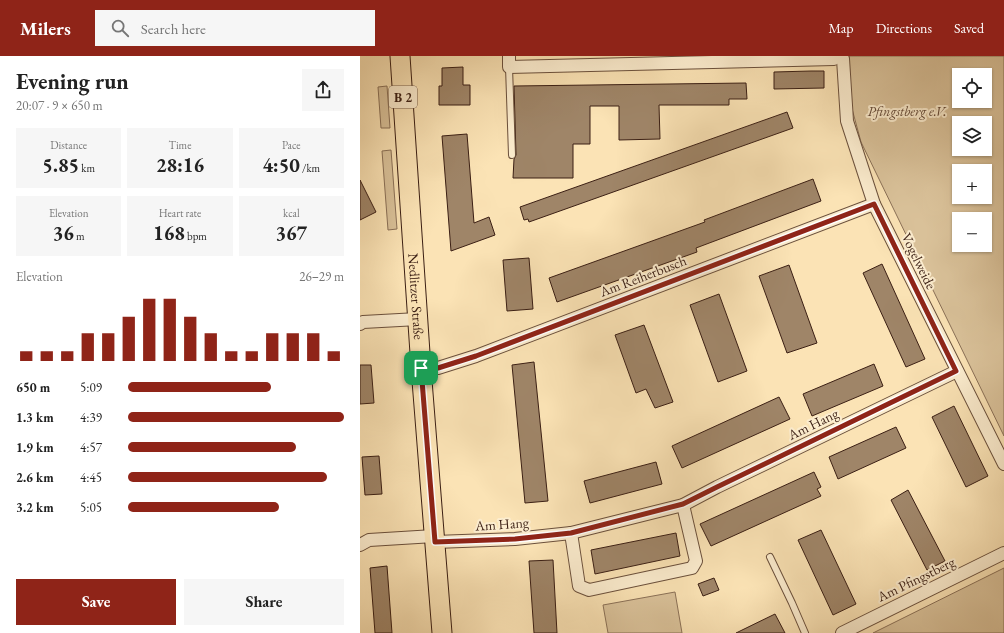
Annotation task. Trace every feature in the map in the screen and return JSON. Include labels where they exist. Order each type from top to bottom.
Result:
[{"type":"main road","name":"Nedlitzer Straße","points":[[400,56],[421,368],[442,633]]},
{"type":"street","name":"Vogelweide","points":[[509,62],[838,59],[847,121],[874,204],[956,371],[1004,464]]},
{"type":"street","name":"Am Reiherbusch","points":[[421,368],[438,368],[476,356],[874,204]]},
{"type":"street","points":[[360,324],[363,322],[418,319]]},
{"type":"street","name":"Am Hang","points":[[360,545],[369,540],[515,539],[571,533],[683,504],[956,371]]},
{"type":"street","points":[[571,533],[579,586],[589,590],[692,568],[696,561],[683,504]]},
{"type":"street","name":"Am Pfingstberg","points":[[842,633],[1004,553]]},
{"type":"lane","points":[[509,62],[512,155]]},
{"type":"lane","points":[[770,557],[805,633]]},
{"type":"green space","name":"Pfingstberg e.V.","points":[[849,56],[1004,56],[1004,436],[861,142],[851,105]]},
{"type":"green space","points":[[387,86],[390,128],[381,128],[378,87]]},
{"type":"green space","points":[[391,150],[397,229],[388,230],[382,151]]},
{"type":"green space","points":[[1004,568],[1004,633],[873,633]]},
{"type":"green space","points":[[675,592],[682,633],[608,633],[603,605]]},
{"type":"building","points":[[463,67],[463,85],[470,85],[470,105],[439,105],[439,86],[442,86],[442,68]]},
{"type":"building","points":[[824,71],[824,88],[774,89],[774,72]]},
{"type":"building","points":[[746,83],[747,99],[729,99],[729,105],[659,105],[660,139],[619,140],[619,106],[590,106],[590,144],[573,144],[573,178],[513,178],[514,159],[516,155],[514,86]]},
{"type":"building","points":[[787,112],[793,128],[529,222],[528,219],[524,220],[520,207]]},
{"type":"building","points":[[467,134],[474,223],[489,217],[495,235],[451,251],[442,136]]},
{"type":"building","points":[[813,179],[821,201],[696,248],[697,252],[557,302],[549,278],[705,222],[704,220]]},
{"type":"building","points":[[360,180],[376,212],[360,220]]},
{"type":"building","points":[[529,258],[533,309],[507,311],[503,260]]},
{"type":"building","points":[[882,264],[925,359],[906,367],[863,273]]},
{"type":"building","points":[[789,265],[817,343],[787,353],[759,276]]},
{"type":"building","points":[[719,294],[747,371],[718,382],[690,305]]},
{"type":"building","points":[[644,325],[673,402],[655,408],[646,389],[636,393],[615,335]]},
{"type":"building","points":[[534,362],[548,501],[525,503],[512,365]]},
{"type":"building","points":[[874,364],[883,386],[812,416],[803,394]]},
{"type":"building","points":[[360,365],[371,365],[374,403],[360,404]]},
{"type":"building","points":[[779,397],[790,419],[682,468],[672,446]]},
{"type":"building","points":[[954,406],[988,476],[966,487],[932,417]]},
{"type":"building","points":[[896,427],[906,448],[838,479],[829,457]]},
{"type":"building","points":[[379,456],[382,494],[365,495],[362,457]]},
{"type":"building","points":[[656,462],[662,484],[590,503],[584,481]]},
{"type":"building","points":[[814,472],[821,487],[817,489],[821,496],[711,546],[700,524]]},
{"type":"building","points":[[908,490],[945,561],[927,570],[891,500]]},
{"type":"building","points":[[821,530],[856,604],[833,615],[798,540]]},
{"type":"building","points":[[676,533],[680,556],[595,574],[591,550]]},
{"type":"building","points":[[553,560],[557,633],[534,633],[529,561]]},
{"type":"building","points":[[387,566],[392,633],[375,633],[370,568]]},
{"type":"building","points":[[714,578],[719,590],[703,596],[698,584]]},
{"type":"building","points":[[775,614],[785,633],[736,633]]},
{"type":"route","points":[[874,204],[956,371],[683,504],[571,533],[515,539],[435,542],[421,368],[438,368],[476,356],[874,204]]}]
